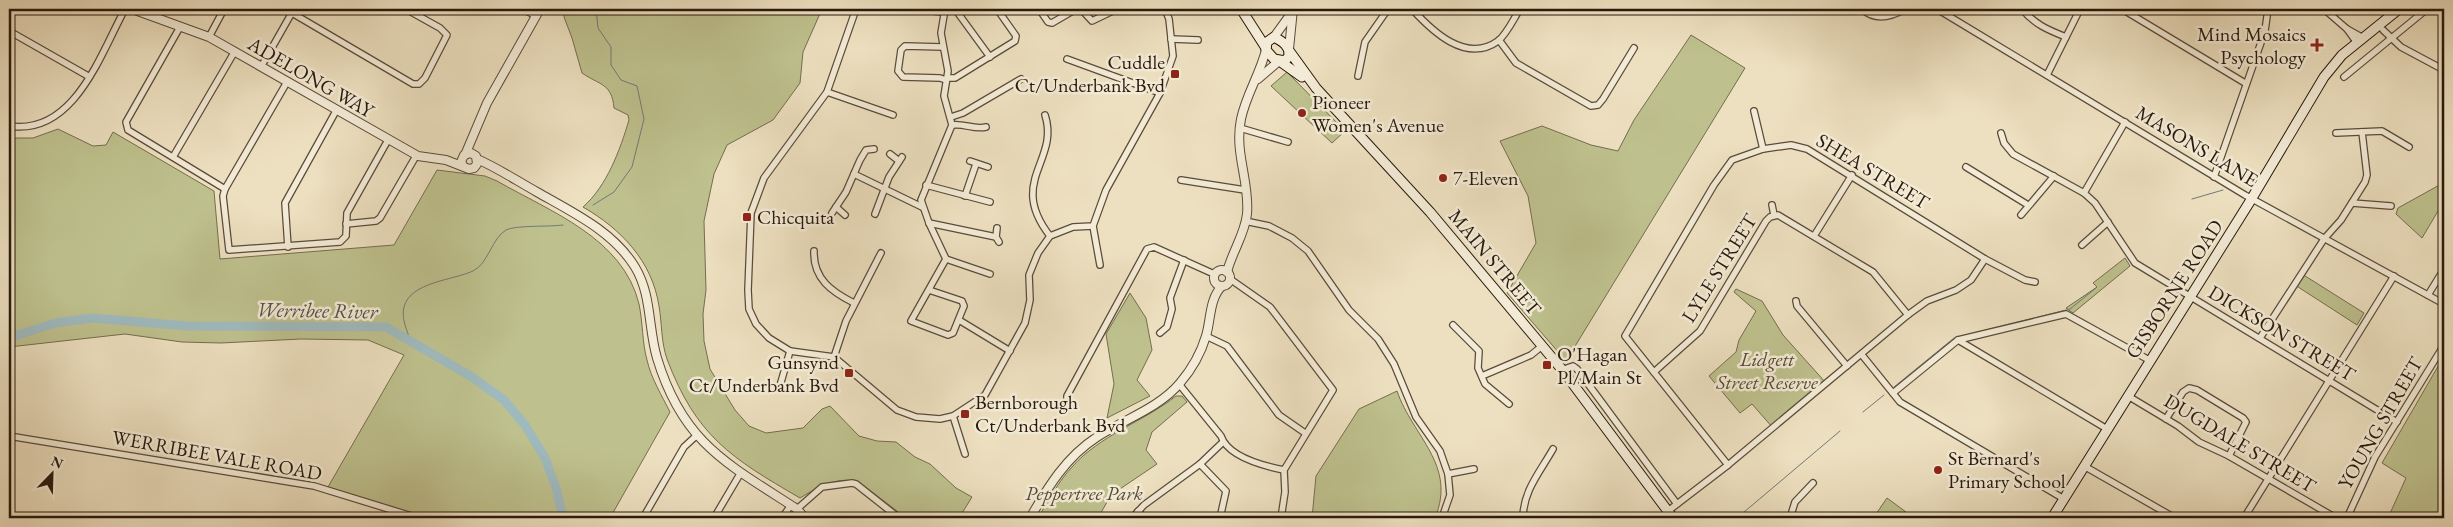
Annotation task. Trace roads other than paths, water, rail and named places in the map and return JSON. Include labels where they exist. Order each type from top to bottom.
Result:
[{"type":"main road","name":"MAIN STREET","points":[[1242,9],[1255,25],[1272,38],[1283,42],[1316,88],[1422,203],[1564,372],[1671,514]]},
{"type":"main road","name":"MAIN STREET","points":[[1242,9],[1266,49],[1280,62],[1316,88]]},
{"type":"main road","name":"GISBORNE ROAD","points":[[2381,28],[2400,9]]},
{"type":"main road","name":"GISBORNE ROAD","points":[[2052,518],[2149,360],[2191,298],[2324,77],[2362,43],[2407,9]]},
{"type":"main road","points":[[1266,49],[1267,42],[1272,38]]},
{"type":"main road","points":[[1280,62],[1288,59],[1289,51]]},
{"type":"street","points":[[9,126],[22,128],[55,118],[73,102],[125,9]]},
{"type":"street","name":"ADELONG WAY","points":[[132,9],[209,37],[416,156],[446,160],[464,167]]},
{"type":"street","points":[[154,17],[158,9]]},
{"type":"street","points":[[209,37],[224,9]]},
{"type":"street","points":[[261,66],[293,11],[413,84],[419,84],[425,78],[447,35],[440,28],[406,9]]},
{"type":"street","points":[[523,9],[536,16]]},
{"type":"street","points":[[497,169],[475,167],[469,169],[464,167],[462,162],[487,103],[540,9]]},
{"type":"street","points":[[856,9],[827,92],[764,178],[751,213],[749,309],[756,324],[769,338],[790,351],[834,357],[897,410],[916,417],[940,419],[953,416],[985,395],[1010,351],[1025,323],[1030,300],[1029,275],[1038,253],[1050,236],[1072,227],[1093,226]]},
{"type":"street","points":[[910,9],[944,10],[941,33],[948,66],[944,102],[951,117],[952,125],[946,144],[926,185],[921,200],[922,207],[946,259],[991,274]]},
{"type":"street","points":[[955,9],[990,57]]},
{"type":"street","points":[[943,47],[905,46],[901,50],[898,71],[903,77],[956,78],[1016,41],[1016,36],[996,9]]},
{"type":"street","points":[[1039,9],[1048,22],[1052,23],[1076,9]]},
{"type":"street","points":[[1081,9],[1092,21],[1117,9]]},
{"type":"street","points":[[1100,265],[1093,226],[1106,190],[1160,93],[1173,56],[1169,18],[1166,9]]},
{"type":"street","points":[[1358,76],[1365,42],[1388,9]]},
{"type":"street","points":[[1412,9],[1436,33],[1452,44],[1469,48],[1484,47],[1499,40],[1520,9]]},
{"type":"street","points":[[1862,9],[1869,15],[1879,17],[1905,9]]},
{"type":"street","name":"MASONS LANE","points":[[1937,9],[2214,177],[2444,304]]},
{"type":"street","points":[[2022,9],[2031,20],[2042,27],[2066,37]]},
{"type":"street","points":[[2047,75],[2080,9]]},
{"type":"street","points":[[2122,9],[2245,83]]},
{"type":"street","points":[[2214,177],[2245,83],[2265,31],[2268,9]]},
{"type":"street","points":[[2324,9],[2362,43]]},
{"type":"street","points":[[2344,77],[2392,40],[2403,28],[2427,9]]},
{"type":"street","points":[[1272,38],[1292,11]]},
{"type":"street","points":[[1289,51],[1292,11]]},
{"type":"street","points":[[180,27],[126,122],[128,130],[225,189]]},
{"type":"street","points":[[2381,28],[2401,47],[2444,70]]},
{"type":"street","points":[[9,31],[88,76]]},
{"type":"street","points":[[1171,40],[1198,40]]},
{"type":"street","points":[[1499,40],[1516,63],[1591,106],[1598,105],[1604,99],[1634,48]]},
{"type":"street","points":[[1030,518],[1049,486],[1081,448],[1146,409],[1179,384],[1190,370],[1206,336],[1231,256],[1245,221],[1245,190],[1238,147],[1240,128],[1245,106],[1266,49]]},
{"type":"street","points":[[173,158],[235,52]]},
{"type":"street","points":[[1067,59],[1160,93]]},
{"type":"street","points":[[1255,83],[1280,62]]},
{"type":"street","points":[[951,117],[963,114],[1021,79]]},
{"type":"street","points":[[287,82],[225,189],[223,196],[229,250],[340,242],[346,236],[347,213],[388,140]]},
{"type":"street","points":[[827,92],[894,115]]},
{"type":"street","points":[[288,247],[285,203],[336,111]]},
{"type":"street","points":[[1754,111],[1763,149]]},
{"type":"street","points":[[1045,115],[1049,127],[1045,149],[1036,171],[1032,188],[1034,206],[1041,224],[1050,236]]},
{"type":"street","points":[[2084,193],[2125,122]]},
{"type":"street","points":[[952,125],[960,124],[980,129],[986,127]]},
{"type":"street","points":[[1240,128],[1288,142]]},
{"type":"street","points":[[2336,133],[2382,131],[2409,147]]},
{"type":"street","points":[[2260,338],[2324,239],[2341,220],[2367,175],[2362,132]]},
{"type":"street","name":"DICKSON STREET","points":[[2001,133],[2004,143],[2013,154],[2084,193],[2095,202],[2135,263],[2396,422]]},
{"type":"street","points":[[474,135],[475,167]]},
{"type":"street","name":"SHEA STREET","points":[[1654,372],[1624,336],[1714,185],[1732,160],[1763,149],[1791,145],[1807,149],[1985,258],[2025,280],[2035,282]]},
{"type":"street","points":[[845,215],[834,210],[846,192],[864,148],[874,149]]},
{"type":"street","points":[[464,156],[471,154],[594,225],[614,240],[634,266],[642,282],[647,298],[657,359],[676,404],[696,436],[722,461],[794,507],[805,518]]},
{"type":"street","points":[[874,214],[889,177],[900,159],[890,154]]},
{"type":"street","points":[[346,224],[376,221],[380,218],[416,156]]},
{"type":"street","name":"ADELONG WAY","points":[[446,160],[464,156]]},
{"type":"street","points":[[970,162],[988,167]]},
{"type":"street","points":[[966,196],[976,164]]},
{"type":"street","points":[[1966,168],[2028,205]]},
{"type":"street","points":[[854,174],[922,207]]},
{"type":"street","points":[[1814,236],[1852,175]]},
{"type":"street","points":[[2021,215],[2054,176]]},
{"type":"street","points":[[1181,180],[1245,190]]},
{"type":"street","points":[[926,185],[990,202]]},
{"type":"street","points":[[2352,203],[2391,206]]},
{"type":"street","points":[[1772,205],[1774,216]]},
{"type":"street","name":"LYLE STREET","points":[[1654,372],[1700,331],[1766,222],[1778,214],[1873,272],[1908,315]]},
{"type":"street","points":[[1245,221],[1269,226],[1292,238],[1308,251],[1324,271],[1349,310],[1378,339],[1394,364],[1409,403],[1440,452],[1448,474],[1450,495],[1442,518]]},
{"type":"street","points":[[2082,245],[2108,222]]},
{"type":"street","points":[[929,223],[997,239],[997,228]]},
{"type":"street","points":[[1067,405],[1066,396],[1147,249],[1154,247],[1214,274],[1213,280],[1236,285],[1270,307],[1334,390],[1305,433],[1284,470],[1285,492],[1281,518]]},
{"type":"street","points":[[814,251],[813,262],[824,283],[836,294],[854,303]]},
{"type":"street","points":[[834,357],[854,303],[881,253]]},
{"type":"street","points":[[1671,514],[1677,504],[1728,465],[1908,315],[1928,301],[1956,290],[1971,280],[1985,258]]},
{"type":"street","points":[[929,290],[962,302],[964,306],[952,333],[948,335],[911,322],[946,259]]},
{"type":"street","points":[[1160,333],[1167,327],[1172,310],[1170,298],[1173,285],[1184,260]]},
{"type":"street","points":[[2428,295],[2444,269]]},
{"type":"street","points":[[2244,518],[2394,276]]},
{"type":"street","points":[[1796,301],[1797,306],[1846,366]]},
{"type":"street","points":[[1893,393],[1958,340],[2066,314],[2149,360]]},
{"type":"street","points":[[959,320],[1010,351]]},
{"type":"street","points":[[1453,325],[1479,351],[1478,368],[1485,384],[1509,404]]},
{"type":"street","points":[[1206,336],[1227,346],[1279,415],[1305,433]]},
{"type":"street","points":[[1958,340],[2107,429]]},
{"type":"street","name":"YOUNG STREET","points":[[2347,518],[2368,471],[2444,345]]},
{"type":"street","points":[[1482,376],[1531,354],[1542,346]]},
{"type":"street","points":[[779,390],[790,351]]},
{"type":"street","points":[[1862,355],[1900,402],[2064,499]]},
{"type":"street","points":[[1564,372],[1573,366],[1577,368],[1677,504]]},
{"type":"street","points":[[1654,372],[1728,465]]},
{"type":"street","points":[[1179,384],[1216,429],[1223,442],[1246,458],[1284,470]]},
{"type":"street","points":[[2166,419],[2183,392],[2189,388],[2197,390],[2243,418],[2246,422],[2229,456]]},
{"type":"street","name":"DUGDALE STREET","points":[[2128,396],[2199,442],[2229,456],[2336,518]]},
{"type":"street","points":[[953,416],[966,454]]},
{"type":"street","name":"WERRIBEE VALE ROAD","points":[[9,436],[314,486],[418,518]]},
{"type":"street","points":[[643,518],[684,447],[696,436]]},
{"type":"street","points":[[1132,518],[1200,464],[1223,442]]},
{"type":"street","points":[[1524,518],[1522,508],[1525,496],[1553,449]]},
{"type":"street","points":[[1200,464],[1226,492],[1220,518]]},
{"type":"street","points":[[2084,466],[2175,518]]},
{"type":"street","points":[[1448,474],[1474,469]]},
{"type":"street","points":[[714,518],[740,474]]},
{"type":"street","points":[[782,518],[822,487],[852,483],[856,484],[899,518]]},
{"type":"street","points":[[1790,518],[1795,502],[1813,483]]},
{"type":"street","points":[[1138,512],[1144,518]]},
{"type":"waterway","points":[[593,205],[614,192],[632,167],[644,119],[637,86],[621,80],[611,65],[611,47],[598,28],[596,9]]},
{"type":"waterway","points":[[2192,199],[2223,190]]},
{"type":"waterway","points":[[410,340],[403,311],[408,299],[415,292],[423,287],[478,268],[497,239],[506,230],[517,227],[563,225]]},
{"type":"waterway","points":[[1894,387],[1954,338],[2070,309],[2096,288]]},
{"type":"waterway","name":"Werribee River","points":[[9,338],[55,323],[93,318],[187,326],[386,327],[472,377],[504,400],[525,425],[545,458],[556,488],[563,518]]},
{"type":"waterway","points":[[1863,412],[1884,395]]},
{"type":"waterway","points":[[1737,518],[1840,431]]},
{"type":"place","name":"Mind Mosaics Psychology","points":[[2317,45]]},
{"type":"place","name":"Cuddle Ct/Underbank Bvd","points":[[1175,74]]},
{"type":"place","name":"Pioneer Women's Avenue","points":[[1302,113]]},
{"type":"place","name":"7-Eleven","points":[[1443,178]]},
{"type":"place","name":"Chicquita","points":[[747,217]]},
{"type":"place","name":"O'Hagan Pl/Main St","points":[[1547,365]]},
{"type":"place","name":"Gunsynd Ct/Underbank Bvd","points":[[849,373]]},
{"type":"place","name":"Bernborough Ct/Underbank Bvd","points":[[965,414]]},
{"type":"place","name":"St Bernard's Primary School","points":[[1938,470]]},
{"type":"park label","name":"Lidgett Street Reserve","points":[[1767,370]]},
{"type":"park label","name":"Peppertree Park","points":[[1084,493]]}]
